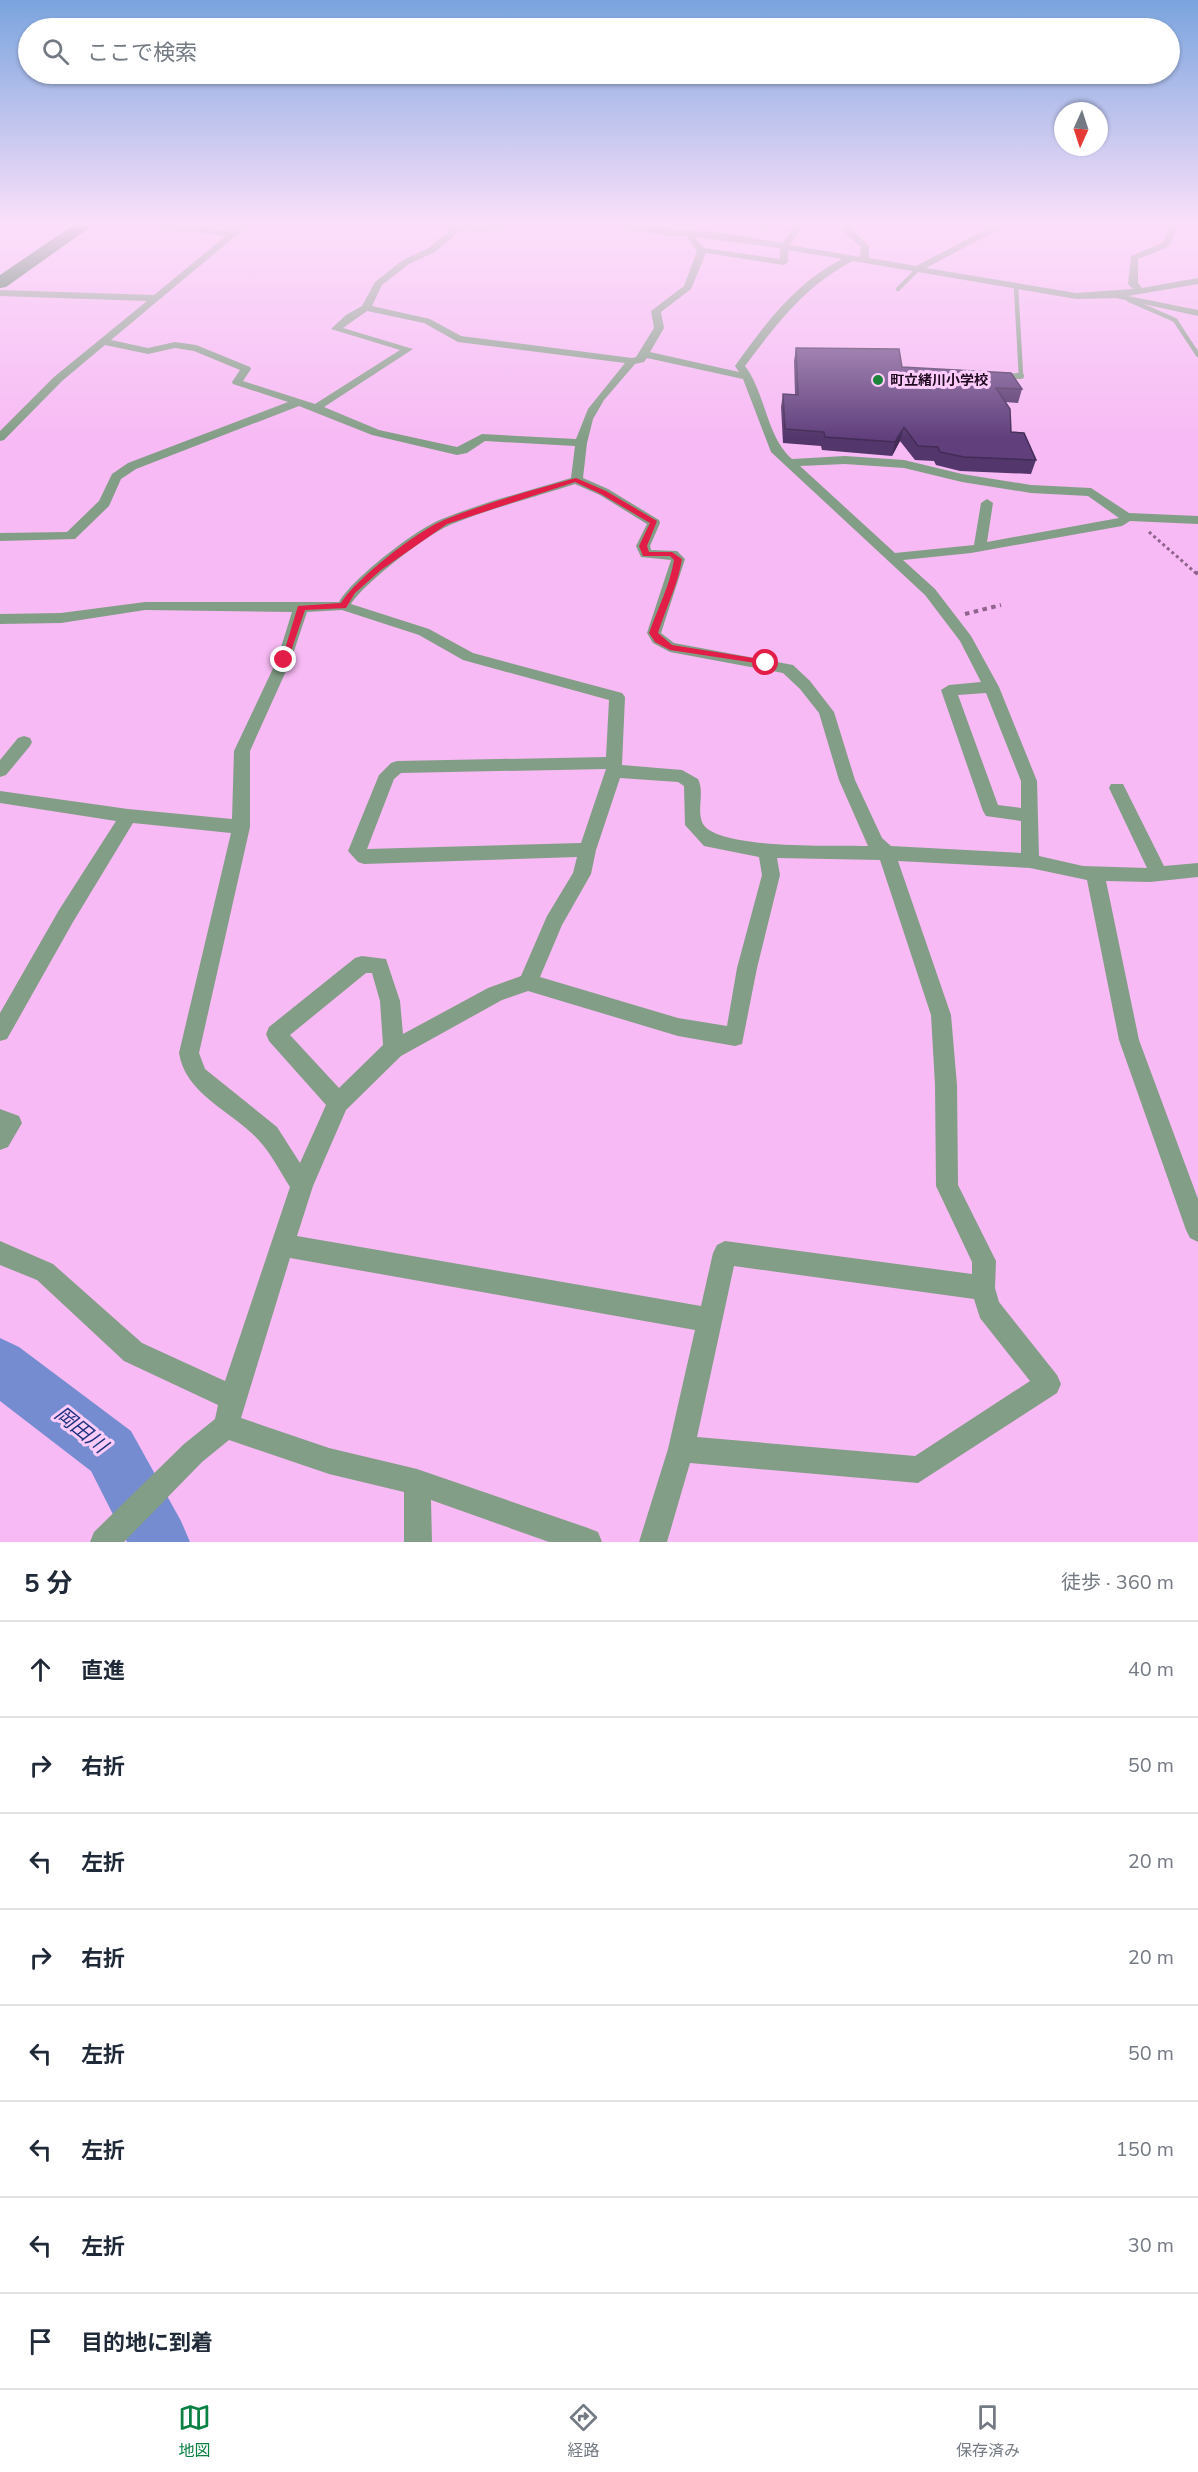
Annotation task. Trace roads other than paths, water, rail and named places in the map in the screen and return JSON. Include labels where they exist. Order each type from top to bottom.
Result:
[{"type":"street","points":[[30,294],[157,298]]},
{"type":"street","points":[[0,438],[58,380],[162,294]]},
{"type":"street","points":[[366,308],[373,294]]},
{"type":"street","points":[[316,408],[408,349],[336,330],[349,316],[366,308],[427,321],[458,339],[581,352],[632,362],[640,360],[659,328],[656,311],[679,294]]},
{"type":"street","points":[[796,294],[784,304],[740,366],[748,377],[775,450],[930,592],[966,639],[992,687],[1029,781],[1030,861]]},
{"type":"street","points":[[1064,294],[1076,296],[1121,294]]},
{"type":"street","points":[[1116,295],[1128,300],[1198,313]]},
{"type":"street","points":[[106,342],[148,351],[175,345],[196,348],[246,369],[237,381],[316,408],[376,434],[463,452],[483,437],[581,443]]},
{"type":"street","points":[[644,354],[748,377]]},
{"type":"street","points":[[576,480],[581,463],[581,443],[596,402],[632,362]]},
{"type":"street","points":[[0,537],[70,536],[105,503],[116,477],[132,466],[296,403]]},
{"type":"street","points":[[791,463],[845,460],[904,464],[962,478],[1031,489],[1091,492],[1126,517],[1198,520]]},
{"type":"street","points":[[343,606],[352,591],[378,568],[445,522],[576,480],[604,492],[654,523],[643,546],[646,554],[672,554],[678,559],[674,582],[665,598],[654,633],[658,640],[670,647],[788,669],[805,685],[826,712],[847,780],[875,842],[887,853],[941,1015],[946,1085],[947,1186],[984,1261],[983,1288],[989,1309],[1048,1384],[918,1470],[681,1449]]},
{"type":"street","points":[[980,547],[987,503]]},
{"type":"street","points":[[892,557],[980,547],[1122,522],[1125,519]]},
{"type":"street","points":[[0,619],[61,618],[145,606],[301,608],[343,606],[424,632],[468,657],[617,697],[614,767],[587,850],[582,874],[554,922],[528,982]]},
{"type":"street","points":[[301,608],[284,660],[242,751],[241,827],[189,1053],[191,1065],[198,1076],[269,1135],[303,1185]]},
{"type":"street","points":[[992,687],[949,690],[992,811],[1029,815]]},
{"type":"street","points":[[0,771],[24,742]]},
{"type":"street","points":[[587,850],[364,857],[357,851],[387,775],[397,767],[614,767],[682,776],[692,783],[694,825],[710,841],[767,851],[887,853],[1030,861],[1095,873],[1159,874],[1198,870]]},
{"type":"street","points":[[1117,788],[1159,874]]},
{"type":"street","points":[[0,797],[128,816],[241,827]]},
{"type":"street","points":[[0,1032],[66,916],[128,816]]},
{"type":"street","points":[[106,1540],[193,1453],[226,1426],[232,1398],[303,1185],[338,1103],[394,1049],[495,994],[528,982],[678,1027],[735,1037],[747,968],[771,875],[767,851]]},
{"type":"street","points":[[1095,873],[1129,1040],[1198,1230]]},
{"type":"street","points":[[338,1103],[276,1034],[362,964],[379,965],[390,1001],[394,1049]]},
{"type":"street","points":[[0,1120],[11,1123],[0,1139]]},
{"type":"street","points":[[283,1245],[710,1320]]},
{"type":"street","points":[[0,1253],[45,1272],[133,1352],[232,1398]]},
{"type":"street","points":[[653,1542],[681,1449],[725,1253],[983,1288]]},
{"type":"street","points":[[226,1426],[329,1461],[417,1482],[588,1542]]},
{"type":"street","points":[[417,1482],[418,1542]]},
{"type":"lane","points":[[992,375],[1021,376],[1016,294]]},
{"type":"lane","points":[[1128,300],[1175,320],[1198,354]]},
{"type":"waterway","name":"岡田川","points":[[0,1366],[111,1451],[160,1542]]},
{"type":"place","name":"町立緒川小学校","points":[[878,380]]}]
